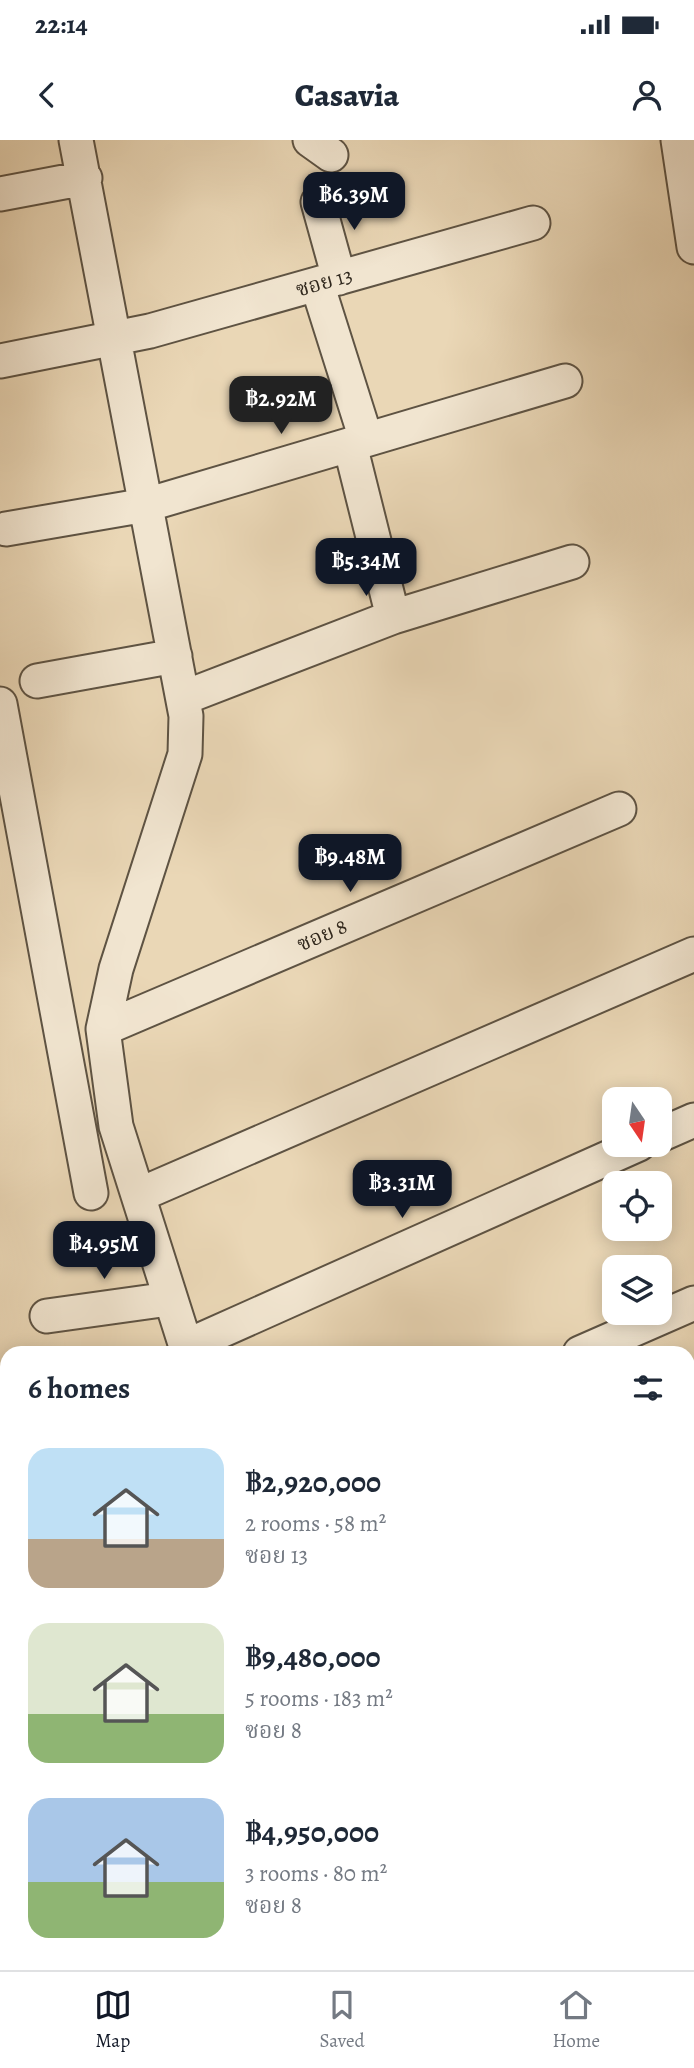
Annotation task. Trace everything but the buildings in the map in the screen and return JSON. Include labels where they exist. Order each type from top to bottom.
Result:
[{"type":"street","points":[[76,140],[186,716],[185,754],[116,969],[103,1029],[116,1126],[186,1346]]},
{"type":"street","points":[[678,140],[694,247]]},
{"type":"street","points":[[0,194],[85,178]]},
{"type":"street","points":[[317,202],[328,281],[393,617]]},
{"type":"street","name":"ซอย 13","points":[[0,361],[114,339],[533,223]]},
{"type":"street","points":[[6,529],[146,505],[565,381]]},
{"type":"street","points":[[183,698],[393,617],[572,562]]},
{"type":"street","points":[[37,681],[174,656]]},
{"type":"street","points":[[0,704],[91,1193]]},
{"type":"street","name":"ซอย 8","points":[[103,1029],[619,809]]},
{"type":"street","points":[[139,1195],[694,954]]},
{"type":"street","points":[[672,1130],[694,1120]]},
{"type":"street","points":[[194,1346],[610,1157]]},
{"type":"street","points":[[47,1316],[169,1299]]},
{"type":"street","points":[[596,1346],[694,1303]]}]
